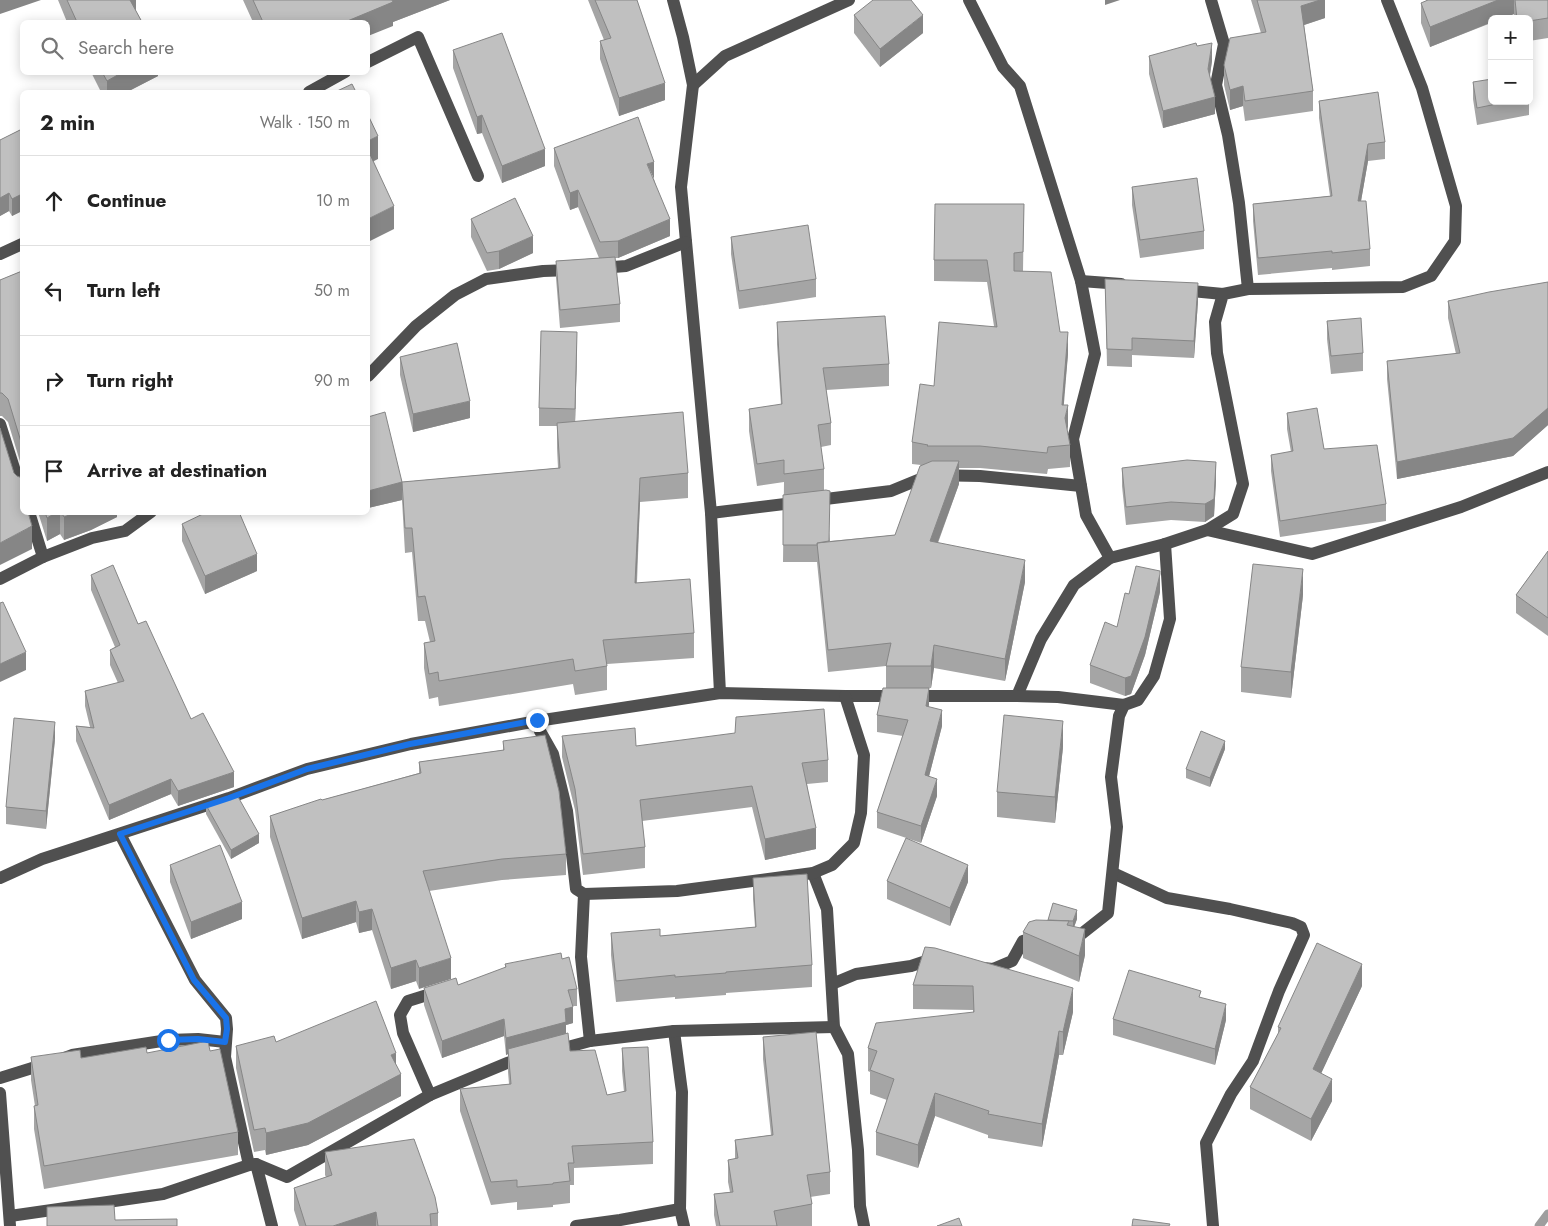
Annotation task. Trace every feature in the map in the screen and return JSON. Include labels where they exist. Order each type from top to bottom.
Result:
[{"type":"street","points":[[673,0],[693,85],[681,187],[711,513],[720,692]]},
{"type":"street","points":[[693,85],[725,56],[849,0]]},
{"type":"street","points":[[969,0],[1003,68],[1020,86],[1081,281],[1094,354],[1073,439],[1086,515],[1110,558]]},
{"type":"street","points":[[1211,0],[1224,44],[1216,85],[1228,134],[1240,204],[1248,288]]},
{"type":"street","points":[[1166,289],[1223,294],[1248,288],[1403,287],[1431,276],[1455,242],[1456,206],[1422,88],[1387,0]]},
{"type":"street","points":[[370,61],[418,37],[478,176]]},
{"type":"street","points":[[313,90],[340,75]]},
{"type":"street","points":[[370,374],[416,326],[455,295],[486,279],[544,272],[626,266],[686,242]]},
{"type":"street","points":[[0,254],[20,245]]},
{"type":"street","points":[[1081,281],[1129,285]]},
{"type":"street","points":[[1017,696],[1040,639],[1074,585],[1110,558],[1165,544],[1207,530],[1233,514],[1243,484],[1217,353],[1215,322],[1223,294]]},
{"type":"street","points":[[0,424],[20,487]]},
{"type":"street","points":[[1207,530],[1312,554],[1461,507],[1548,472]]},
{"type":"street","points":[[711,513],[891,491],[930,474],[980,476],[1081,486]]},
{"type":"street","points":[[30,515],[43,557]]},
{"type":"street","points":[[0,579],[43,557],[92,538],[125,530],[147,515]]},
{"type":"street","points":[[0,878],[42,859],[229,798],[307,769],[410,744],[537,720],[720,692],[845,696],[1058,697],[1124,705],[1138,700],[1154,676],[1170,619],[1165,544]]},
{"type":"street","points":[[537,720],[540,731],[553,754],[567,811],[576,889],[584,894],[677,891],[812,873],[832,865],[854,843],[861,813],[864,755],[845,696]]},
{"type":"street","points":[[967,967],[993,970],[1012,961],[1023,941],[1035,938],[1075,939],[1108,913],[1117,827],[1111,777],[1119,716],[1124,705]]},
{"type":"street","points":[[120,834],[194,980],[226,1018],[225,1058],[252,1164],[272,1226]]},
{"type":"street","points":[[1113,872],[1167,898],[1292,922],[1301,927],[1304,935],[1279,991],[1253,1061],[1232,1094],[1206,1143],[1213,1226]]},
{"type":"street","points":[[812,873],[827,909],[834,1027],[848,1054],[858,1150],[860,1206],[864,1226]]},
{"type":"street","points":[[584,894],[576,958],[590,1041]]},
{"type":"street","points":[[832,984],[856,974],[910,966],[923,962],[950,965]]},
{"type":"street","points":[[430,1094],[403,1033],[400,1015],[408,1001],[451,988]]},
{"type":"street","points":[[0,1093],[4,1224],[163,1194],[252,1164],[287,1177],[430,1094],[508,1063],[590,1041],[674,1030],[834,1027]]},
{"type":"street","points":[[674,1030],[682,1092],[680,1209],[684,1226]]},
{"type":"street","points":[[0,1078],[72,1055],[168,1040],[198,1039],[225,1042]]},
{"type":"street","points":[[576,1226],[680,1209]]},
{"type":"building","points":[[67,0],[130,0],[141,20],[76,20]]},
{"type":"building","points":[[253,0],[392,0],[393,2],[350,20],[262,20]]},
{"type":"building","points":[[595,0],[637,0],[665,83],[619,98],[600,41],[611,38]]},
{"type":"building","points":[[873,0],[911,0],[923,15],[880,49],[854,15]]},
{"type":"building","points":[[1257,0],[1320,0],[1301,6],[1313,91],[1245,101],[1243,86],[1230,90],[1224,65],[1230,38],[1266,32]]},
{"type":"building","points":[[1428,0],[1498,0],[1430,27],[1421,3]]},
{"type":"building","points":[[1515,0],[1548,0],[1548,18],[1533,20],[1533,15],[1517,15]]},
{"type":"building","points":[[502,33],[545,149],[502,166],[482,115],[477,117],[453,50]]},
{"type":"building","points":[[1196,43],[1197,46],[1212,43],[1208,69],[1215,97],[1163,111],[1149,56]]},
{"type":"building","points":[[104,75],[118,75],[107,81]]},
{"type":"building","points":[[1488,80],[1488,105],[1492,105],[1477,108],[1473,82]]},
{"type":"building","points":[[352,84],[355,90],[339,90]]},
{"type":"building","points":[[1378,92],[1385,142],[1368,144],[1358,201],[1366,201],[1370,249],[1258,258],[1253,204],[1332,196],[1319,101]]},
{"type":"building","points":[[638,117],[654,162],[647,164],[670,219],[618,241],[600,242],[578,190],[570,193],[554,148]]},
{"type":"building","points":[[370,119],[378,136],[370,140]]},
{"type":"building","points":[[20,130],[20,195],[12,199],[9,193],[0,198],[0,140]]},
{"type":"building","points":[[370,154],[394,206],[370,218]]},
{"type":"building","points":[[1197,178],[1204,231],[1140,240],[1132,187]]},
{"type":"building","points":[[515,198],[533,236],[499,251],[487,253],[471,219]]},
{"type":"building","points":[[935,204],[1024,204],[1023,252],[1014,253],[1014,271],[1051,272],[1060,332],[1068,332],[1062,405],[1068,405],[1065,418],[1070,445],[1048,447],[1047,453],[980,446],[927,446],[912,442],[920,384],[934,386],[939,322],[997,327],[987,260],[934,260]]},
{"type":"building","points":[[808,225],[816,279],[739,291],[731,237]]},
{"type":"building","points":[[615,257],[620,304],[560,310],[556,261]]},
{"type":"building","points":[[20,272],[20,438],[8,399],[0,393],[0,280]]},
{"type":"building","points":[[1105,279],[1198,283],[1194,341],[1132,338],[1132,350],[1107,349]]},
{"type":"building","points":[[1548,282],[1548,408],[1513,438],[1397,462],[1387,361],[1460,353],[1448,301]]},
{"type":"building","points":[[885,316],[889,364],[823,368],[831,423],[818,425],[824,469],[784,474],[784,460],[757,464],[749,409],[782,404],[777,322]]},
{"type":"building","points":[[1361,318],[1363,353],[1331,356],[1327,321]]},
{"type":"building","points":[[541,331],[577,332],[575,409],[539,408]]},
{"type":"building","points":[[457,343],[470,401],[413,414],[400,357]]},
{"type":"building","points":[[1317,408],[1324,449],[1377,445],[1386,504],[1280,521],[1271,455],[1293,451],[1287,413]]},
{"type":"building","points":[[385,412],[402,482],[370,490],[370,416]]},
{"type":"building","points":[[683,412],[688,473],[640,478],[635,583],[690,579],[694,633],[603,640],[607,666],[575,671],[573,659],[439,681],[438,672],[429,674],[424,643],[435,641],[425,596],[418,597],[412,528],[405,528],[402,482],[560,468],[557,423]]},
{"type":"building","points":[[0,428],[14,473],[20,477],[20,515],[29,515],[32,526],[0,543]]},
{"type":"building","points":[[1187,460],[1216,462],[1214,499],[1205,504],[1171,502],[1126,507],[1122,468]]},
{"type":"building","points":[[932,461],[959,461],[930,541],[1025,560],[1005,659],[934,645],[931,666],[886,666],[891,643],[828,650],[817,543],[895,535],[920,466]]},
{"type":"building","points":[[830,491],[829,541],[817,543],[817,545],[783,545],[783,495]]},
{"type":"building","points":[[201,515],[240,515],[257,554],[205,576],[182,524]]},
{"type":"building","points":[[1548,551],[1548,618],[1516,595]]},
{"type":"building","points":[[1253,564],[1303,569],[1291,672],[1241,667]]},
{"type":"building","points":[[113,565],[138,624],[146,621],[191,719],[203,713],[234,772],[178,791],[171,779],[109,805],[76,726],[94,728],[85,691],[124,681],[110,650],[120,645],[91,575]]},
{"type":"building","points":[[1136,566],[1160,571],[1160,574],[1145,637],[1131,676],[1125,678],[1090,665],[1105,622],[1117,627],[1125,593],[1129,594]]},
{"type":"building","points":[[3,602],[26,652],[0,664],[0,603]]},
{"type":"building","points":[[883,688],[929,688],[926,706],[942,710],[925,775],[937,779],[921,826],[877,812],[908,720],[877,715]]},
{"type":"building","points":[[824,709],[828,760],[802,763],[816,828],[765,839],[752,786],[640,800],[645,847],[583,854],[575,789],[562,736],[635,728],[636,746],[735,733],[736,717]]},
{"type":"building","points":[[1004,715],[1063,721],[1055,797],[997,792]]},
{"type":"building","points":[[14,718],[55,722],[46,811],[6,807]]},
{"type":"building","points":[[1201,731],[1225,741],[1210,778],[1186,769]]},
{"type":"building","points":[[545,735],[559,791],[566,854],[502,859],[423,871],[451,958],[419,968],[416,960],[391,968],[372,909],[359,912],[356,901],[302,918],[270,816],[321,799],[421,773],[419,762],[504,750],[503,741]]},
{"type":"building","points":[[237,795],[259,834],[231,850],[206,805]]},
{"type":"building","points":[[906,838],[968,865],[950,908],[887,881]]},
{"type":"building","points":[[220,845],[242,902],[191,922],[170,865]]},
{"type":"building","points":[[807,874],[812,965],[616,981],[611,933],[660,929],[660,936],[756,927],[753,878]]},
{"type":"building","points":[[1053,903],[1077,910],[1073,921],[1048,920]]},
{"type":"building","points":[[1036,920],[1069,921],[1067,925],[1085,929],[1079,956],[1023,932],[1029,922]]},
{"type":"building","points":[[1317,943],[1362,964],[1313,1069],[1332,1079],[1311,1119],[1250,1087],[1281,1028],[1278,1027]]},
{"type":"building","points":[[925,947],[935,948],[1073,988],[1063,1032],[1059,1031],[1042,1124],[988,1114],[989,1111],[935,1093],[918,1145],[876,1132],[894,1079],[870,1070],[877,1051],[868,1048],[876,1023],[974,1012],[973,986],[913,985]]},
{"type":"building","points":[[561,953],[562,959],[569,957],[577,989],[568,990],[573,1007],[565,1009],[566,1022],[506,1038],[504,1019],[442,1041],[424,988],[456,978],[458,985],[506,967],[505,964]]},
{"type":"building","points":[[1129,970],[1201,991],[1199,997],[1226,1004],[1215,1049],[1113,1019]]},
{"type":"building","points":[[376,1001],[396,1053],[391,1055],[401,1074],[308,1123],[266,1133],[265,1128],[254,1130],[236,1046],[274,1036],[276,1042]]},
{"type":"building","points":[[816,1032],[830,1172],[807,1175],[812,1204],[774,1211],[777,1226],[720,1226],[714,1194],[733,1192],[728,1160],[738,1158],[735,1140],[773,1135],[763,1037]]},
{"type":"building","points":[[568,1033],[570,1051],[595,1050],[607,1095],[626,1091],[622,1048],[648,1047],[653,1142],[572,1146],[574,1163],[568,1163],[570,1181],[517,1187],[517,1180],[491,1182],[460,1089],[511,1084],[508,1049]]},
{"type":"building","points":[[208,1041],[210,1051],[220,1049],[238,1132],[44,1166],[34,1106],[38,1105],[31,1057],[80,1050],[81,1058],[146,1047],[147,1053]]},
{"type":"building","points":[[414,1139],[435,1197],[438,1213],[430,1214],[431,1226],[378,1226],[376,1212],[333,1226],[306,1226],[294,1188],[332,1175],[325,1152]]},
{"type":"building","points":[[114,1205],[115,1220],[177,1219],[177,1226],[47,1226],[47,1207]]},
{"type":"building","points":[[959,1218],[962,1226],[937,1226]]},
{"type":"building","points":[[1133,1219],[1170,1224],[1169,1226],[1132,1226]]},
{"type":"waterway","points":[[1539,1226],[1548,1214]]},
{"type":"route","points":[[168,1040],[198,1039],[225,1042],[226,1018],[194,980],[120,834],[229,798],[307,769],[410,744],[537,720]]}]
